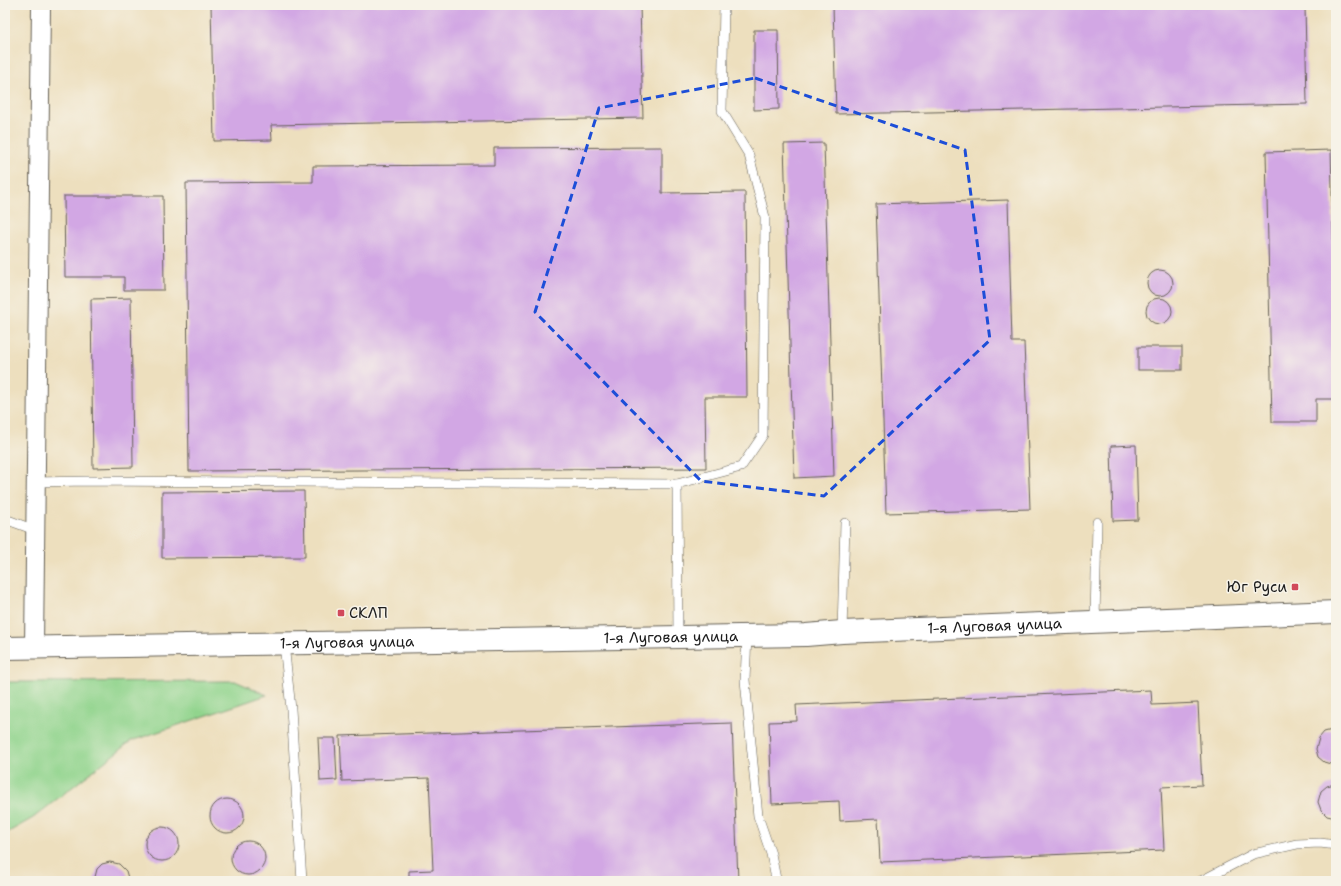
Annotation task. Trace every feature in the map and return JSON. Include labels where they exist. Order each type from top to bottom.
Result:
[{"type":"main road","name":"1-я Луговая улица","points":[[5,648],[806,635],[842,632],[1336,612]]},
{"type":"street","points":[[34,648],[41,5]]},
{"type":"lane","points":[[36,482],[677,484],[741,467],[763,435],[765,217],[749,155],[722,112],[724,5]]},
{"type":"lane","points":[[677,484],[678,637]]},
{"type":"lane","points":[[5,519],[35,530]]},
{"type":"lane","points":[[1095,622],[1096,522]]},
{"type":"lane","points":[[842,632],[845,523]]},
{"type":"lane","points":[[747,636],[745,680],[758,816],[771,854],[776,880]]},
{"type":"lane","points":[[284,644],[292,717],[302,881]]},
{"type":"lane","points":[[1201,881],[1253,854],[1297,844],[1320,843],[1336,845]]},
{"type":"highlighted area","points":[[755,78],[965,150],[990,340],[824,496],[701,481],[535,312],[599,108]]},
{"type":"green space","points":[[235,681],[267,695],[131,741],[33,818],[5,834],[5,682]]},
{"type":"building","points":[[211,5],[640,5],[643,118],[271,125],[272,140],[214,141]]},
{"type":"building","points":[[833,5],[1305,6],[1307,104],[836,114]]},
{"type":"building","points":[[754,30],[778,30],[779,109],[754,110]]},
{"type":"building","points":[[824,143],[834,476],[794,478],[784,144]]},
{"type":"building","points":[[662,147],[662,193],[745,192],[747,397],[705,397],[706,468],[189,471],[186,183],[313,182],[313,166],[494,165],[494,148]]},
{"type":"building","points":[[1331,150],[1336,399],[1316,399],[1316,422],[1272,422],[1266,152]]},
{"type":"building","points":[[64,196],[163,196],[164,290],[124,290],[124,277],[65,277]]},
{"type":"building","points":[[1008,200],[1012,342],[1024,342],[1030,509],[886,513],[876,204]]},
{"type":"building","points":[[1160,270],[1170,273],[1173,283],[1170,293],[1160,296],[1150,293],[1147,283],[1150,273]]},
{"type":"building","points":[[131,298],[133,467],[93,468],[91,299]]},
{"type":"building","points":[[1159,298],[1169,301],[1172,311],[1169,321],[1159,324],[1149,321],[1146,311],[1149,301]]},
{"type":"building","points":[[1138,347],[1182,347],[1182,370],[1138,370]]},
{"type":"building","points":[[1136,445],[1138,520],[1113,521],[1111,446]]},
{"type":"building","points":[[304,491],[305,557],[162,558],[162,492]]},
{"type":"building","points":[[1151,690],[1152,705],[1198,703],[1202,785],[1161,787],[1164,850],[880,862],[878,819],[840,821],[839,801],[772,804],[769,722],[797,721],[796,705]]},
{"type":"building","points":[[732,723],[738,881],[409,881],[409,871],[433,870],[429,778],[342,781],[340,736]]},
{"type":"building","points":[[1332,730],[1336,731],[1336,764],[1334,765],[1324,762],[1318,757],[1316,749],[1319,738],[1324,732]]},
{"type":"building","points":[[318,738],[335,738],[337,780],[320,781]]},
{"type":"building","points":[[1336,784],[1336,818],[1327,816],[1321,810],[1318,802],[1321,791],[1327,786]]},
{"type":"building","points":[[224,799],[230,799],[239,804],[243,810],[243,822],[239,828],[230,833],[224,833],[215,828],[210,819],[210,813],[215,804]]},
{"type":"building","points":[[162,827],[168,828],[174,832],[178,838],[178,850],[174,856],[168,860],[162,861],[156,860],[150,856],[146,850],[145,844],[146,838],[150,832],[156,828]]},
{"type":"building","points":[[245,841],[251,841],[260,846],[264,852],[264,864],[260,870],[251,875],[245,875],[236,870],[231,861],[231,855],[236,846]]},
{"type":"building","points":[[110,862],[119,864],[126,871],[128,878],[127,881],[94,881],[97,869],[102,864]]},
{"type":"place","name":"Юг Руси","points":[[1295,587]]},
{"type":"place","name":"СКЛП","points":[[341,613]]}]
